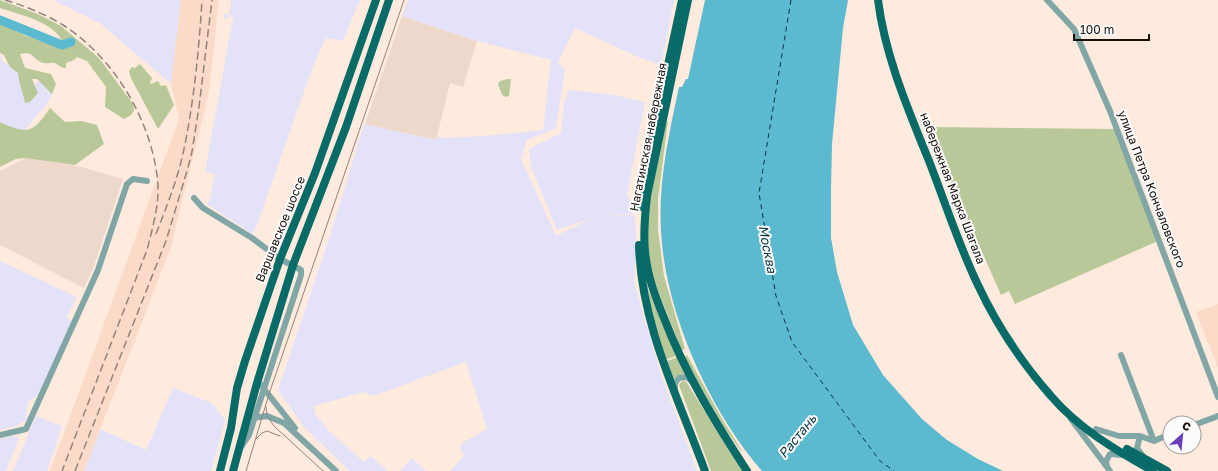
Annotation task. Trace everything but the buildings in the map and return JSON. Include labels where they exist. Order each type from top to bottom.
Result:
[{"type":"main road","name":"Варшавское шоссе","points":[[220,471],[231,428],[237,388],[245,361],[280,259],[315,173],[376,0]]},
{"type":"main road","name":"Варшавское шоссе","points":[[233,471],[260,385],[293,265],[346,127],[389,0]]},
{"type":"main road","name":"Нагатинская набережная","points":[[682,0],[646,167],[639,223],[641,276],[646,310],[662,360],[705,471]]},
{"type":"main road","name":"Нагатинская набережная","points":[[688,0],[647,196],[644,219],[644,250],[652,289],[692,381],[747,471]]},
{"type":"main road","name":"набережная Марка Шагала","points":[[878,0],[885,38],[894,72],[976,282],[1003,332],[1051,397],[1066,411],[1102,440],[1131,459],[1166,471]]},
{"type":"main road","name":"набережная Марка Шагала","points":[[1033,373],[1096,429],[1153,467]]},
{"type":"street","name":"улица Петра Кончаловского","points":[[1047,0],[1074,29],[1110,111],[1218,397]]},
{"type":"street","points":[[0,435],[26,429],[98,270],[127,184],[133,179],[147,181]]},
{"type":"street","points":[[194,198],[203,208],[252,238],[280,259],[293,265]]},
{"type":"street","points":[[1121,355],[1154,441]]},
{"type":"street","points":[[675,392],[675,383],[679,378],[686,377],[692,381]]},
{"type":"street","points":[[240,448],[249,435],[254,418],[260,385]]},
{"type":"street","points":[[260,385],[300,436],[336,471]]},
{"type":"street","points":[[1066,411],[1108,469]]},
{"type":"street","points":[[254,418],[267,416],[278,420],[300,436]]},
{"type":"street","points":[[1202,422],[1218,416]]},
{"type":"street","points":[[1096,429],[1119,436],[1140,436],[1154,441],[1162,438]]},
{"type":"street","points":[[1140,436],[1137,448],[1153,467]]},
{"type":"street","points":[[1108,469],[1106,461],[1110,454],[1119,454],[1131,459]]},
{"type":"shaded area","points":[[53,0],[181,0],[171,84],[101,24]]},
{"type":"shaded area","points":[[181,0],[219,0],[209,92],[171,247],[84,471],[50,471],[179,119],[171,84]]},
{"type":"shaded area","points":[[231,0],[360,0],[343,41],[326,38],[312,69],[256,228],[252,234],[207,204],[210,199],[215,174],[205,172],[233,18],[229,15]]},
{"type":"shaded area","points":[[408,0],[674,0],[661,65],[638,57],[575,28],[558,62],[565,70],[556,128],[527,140],[521,159],[556,236],[592,218],[557,230],[531,167],[529,149],[561,133],[564,103],[569,90],[614,95],[645,102],[627,196],[632,202],[632,214],[597,216],[635,215],[636,246],[634,283],[661,375],[697,471],[450,471],[464,456],[460,448],[462,443],[487,429],[466,362],[373,396],[364,392],[314,406],[316,415],[329,431],[364,462],[371,456],[387,471],[350,471],[304,427],[278,390],[329,239],[364,124],[436,140],[437,137],[485,136],[543,130],[551,60],[477,41],[402,16]]},
{"type":"shaded area","points":[[224,14],[229,15],[228,19],[224,19]]},
{"type":"shaded area","points":[[402,16],[477,41],[463,87],[450,83],[436,140],[365,124]]},
{"type":"shaded area","points":[[0,53],[3,62],[21,68],[34,86],[38,81],[53,91],[47,104],[13,143],[0,154]]},
{"type":"shaded area","points":[[28,157],[81,167],[123,179],[94,266],[84,288],[0,245],[0,171]]},
{"type":"shaded area","points":[[0,261],[77,297],[67,317],[72,321],[38,395],[28,402],[26,420],[16,426],[0,430]]},
{"type":"shaded area","points":[[1218,304],[1218,368],[1196,312]]},
{"type":"shaded area","points":[[173,388],[212,403],[225,420],[211,471],[84,471],[100,429],[146,450]]},
{"type":"shaded area","points":[[36,416],[62,426],[47,471],[13,471]]},
{"type":"shaded area","points":[[13,436],[19,438],[6,471],[0,471],[0,439]]},
{"type":"shaded area","points":[[412,458],[426,471],[400,471]]},
{"type":"green space","points":[[0,0],[38,14],[61,26],[99,58],[133,104],[134,111],[131,115],[124,119],[105,107],[106,87],[87,61],[77,57],[66,63],[66,68],[55,63],[41,62],[28,53],[20,54],[25,68],[51,74],[56,84],[52,94],[37,79],[32,79],[38,93],[30,102],[25,103],[18,73],[10,67],[4,55],[0,53],[0,23],[26,36],[57,46],[62,41],[58,34],[44,24],[0,8]]},
{"type":"green space","points":[[140,64],[152,78],[151,84],[158,81],[161,86],[166,85],[174,105],[158,129],[131,78],[129,71],[132,67],[135,68]]},
{"type":"green space","points":[[511,79],[509,96],[506,97],[502,95],[498,84],[500,81]]},
{"type":"green space","points":[[50,108],[65,122],[81,121],[97,125],[104,144],[75,165],[26,158],[16,159],[0,167],[0,122],[17,129],[29,129],[39,123]]},
{"type":"green space","points":[[668,121],[658,199],[658,230],[664,276],[685,349],[681,350],[651,270],[648,254],[647,217],[664,127]]},
{"type":"green space","points":[[927,127],[1114,129],[1158,241],[1015,304],[1009,291],[1001,295]]},
{"type":"green space","points":[[644,270],[648,289],[676,356],[665,360],[649,306]]},
{"type":"green space","points":[[687,355],[721,417],[742,451],[719,421],[684,357]]},
{"type":"green space","points":[[677,357],[685,374],[678,375],[673,380],[665,362]]},
{"type":"green space","points":[[684,381],[687,383],[742,471],[711,471],[679,385]]},
{"type":"water","points":[[705,0],[848,0],[843,28],[832,144],[831,238],[837,272],[853,325],[883,375],[922,419],[947,440],[978,459],[1003,471],[762,471],[724,419],[693,358],[681,326],[671,294],[664,262],[661,231],[661,194],[668,140],[679,87],[682,87],[686,79],[688,79]]},
{"type":"waterway","points":[[0,20],[62,45],[71,42]]},
{"type":"ferry route","points":[[791,0],[759,193],[776,296],[792,342],[880,461],[894,471]]},
{"type":"tram line","points":[[246,471],[269,394],[404,0]]},
{"type":"tram line","points":[[266,407],[267,416],[274,426],[323,471]]},
{"type":"tram line","points":[[256,439],[262,433],[267,431],[280,436]]},
{"type":"railway","points":[[5,0],[35,11],[63,25],[98,54],[113,72],[137,111],[153,153],[157,175],[157,203],[147,250],[62,471]]},
{"type":"railway","points":[[156,234],[182,160],[196,75],[202,0]]},
{"type":"railway","points":[[75,471],[166,241],[187,171],[192,152],[199,107],[212,0]]},
{"type":"water label","name":"Москва","points":[[768,249]]},
{"type":"water label","name":"Растань","points":[[797,436]]}]
